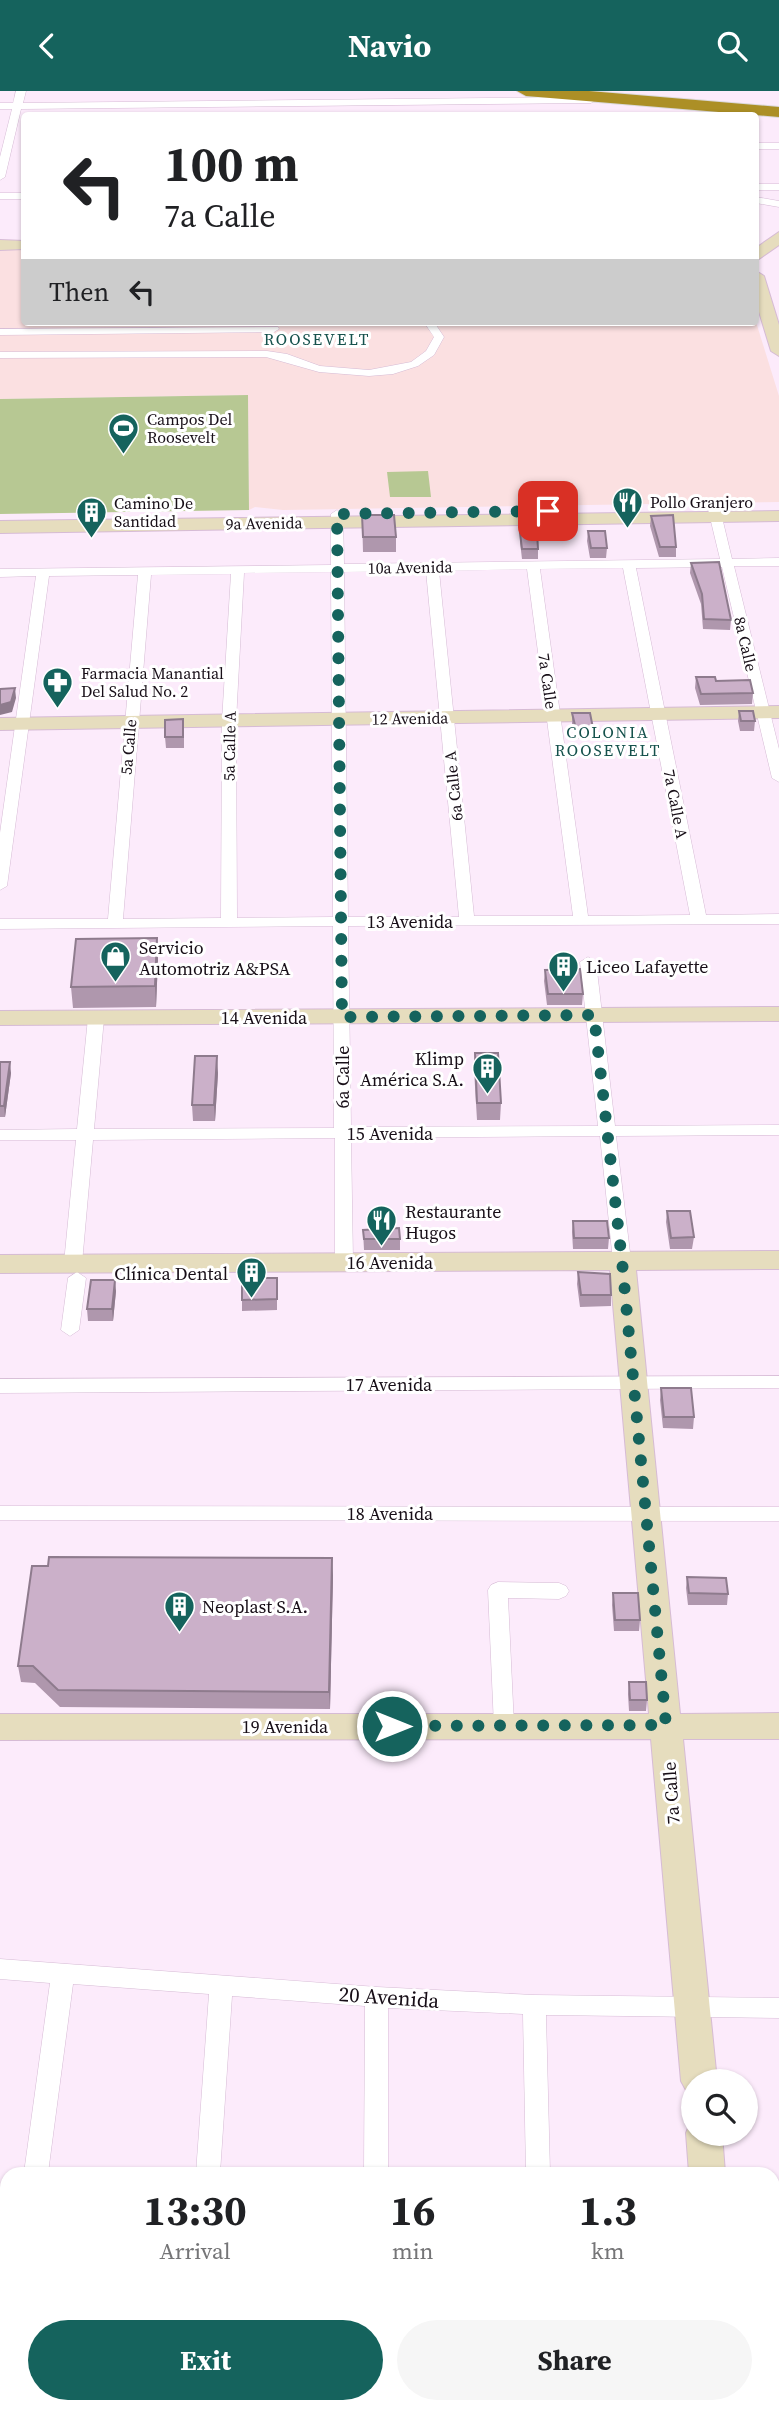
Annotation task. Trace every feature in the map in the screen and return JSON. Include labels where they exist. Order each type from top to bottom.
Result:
[{"type":"highway","points":[[526,91],[779,106]]},
{"type":"highway","points":[[596,96],[708,111],[779,112]]},
{"type":"main road","points":[[0,245],[21,244]]},
{"type":"main road","name":"9a Avenida","points":[[715,513],[779,508]]},
{"type":"main road","name":"9a Avenida","points":[[0,518],[338,518],[715,513],[779,516]]},
{"type":"main road","name":"9a Avenida","points":[[0,527],[338,518]]},
{"type":"main road","name":"12 Avenida","points":[[0,724],[770,713]]},
{"type":"main road","name":"14 Avenida","points":[[0,1018],[779,1014]]},
{"type":"main road","name":"16 Avenida","points":[[0,1264],[75,1271],[623,1269],[779,1260]]},
{"type":"main road","name":"16 Avenida","points":[[0,1279],[75,1271],[344,1262],[779,1276]]},
{"type":"main road","points":[[705,2146],[707,2167]]},
{"type":"street","points":[[0,177],[21,91]]},
{"type":"street","points":[[133,112],[136,91]]},
{"type":"street","points":[[211,91],[316,112]]},
{"type":"street","points":[[366,91],[367,112]]},
{"type":"street","points":[[273,103],[366,103],[474,96],[596,96]]},
{"type":"street","points":[[0,106],[134,104],[250,98]]},
{"type":"street","points":[[13,126],[21,126]]},
{"type":"street","points":[[759,146],[779,146]]},
{"type":"street","points":[[759,187],[779,187]]},
{"type":"street","points":[[0,196],[21,196]]},
{"type":"street","points":[[759,201],[779,204]]},
{"type":"street","points":[[759,286],[779,351]]},
{"type":"street","points":[[0,332],[238,326]]},
{"type":"street","points":[[277,326],[271,337],[273,346],[291,361]]},
{"type":"street","points":[[0,355],[216,352],[267,354],[339,373],[367,373],[405,367],[419,361],[437,346],[439,337],[432,326]]},
{"type":"street","name":"8a Calle","points":[[715,513],[770,713],[779,779]]},
{"type":"street","name":"6a Calle","points":[[338,518],[344,1262]]},
{"type":"street","name":"10a Avenida","points":[[0,573],[779,562]]},
{"type":"street","name":"7a Calle A","points":[[629,564],[699,920]]},
{"type":"street","name":"7a Calle","points":[[533,566],[582,920]]},
{"type":"street","name":"6a Calle A","points":[[432,567],[467,921]]},
{"type":"street","name":"5a Calle A","points":[[229,922],[229,721],[239,569]]},
{"type":"street","name":"5a Calle","points":[[115,923],[130,722],[145,571]]},
{"type":"street","points":[[0,886],[43,572]]},
{"type":"street","name":"13 Avenida","points":[[0,923],[779,919]]},
{"type":"street","name":"7a Calle","points":[[588,962],[623,1269],[698,2069]]},
{"type":"street","points":[[70,1330],[84,1135],[96,1018]]},
{"type":"street","name":"15 Avenida","points":[[0,1135],[779,1130]]},
{"type":"street","name":"17 Avenida","points":[[0,1386],[779,1382]]},
{"type":"street","name":"18 Avenida","points":[[0,1513],[779,1514]]},
{"type":"street","points":[[504,1726],[498,1590],[559,1591]]},
{"type":"street","name":"19 Avenida","points":[[0,1728],[779,1726]]},
{"type":"street","name":"20 Avenida","points":[[0,1969],[377,1997],[534,2005],[779,2008]]},
{"type":"street","points":[[37,2167],[64,1974]]},
{"type":"street","points":[[208,2167],[221,1984]]},
{"type":"street","points":[[376,2167],[377,1997]]},
{"type":"street","points":[[534,2005],[538,2167]]},
{"type":"shaded area","points":[[0,248],[21,248],[21,326],[757,326],[779,396],[779,502],[283,510],[255,507],[249,510],[248,395],[0,399]]},
{"type":"green space","name":"Campos Del Roosevelt","points":[[248,395],[249,510],[0,514],[0,399]]},
{"type":"green space","points":[[428,471],[431,497],[390,497],[387,472]]},
{"type":"building","points":[[362,515],[394,515],[396,537],[363,537]]},
{"type":"building","points":[[673,515],[676,547],[660,547],[651,516]]},
{"type":"building","points":[[588,531],[605,531],[607,548],[591,548]]},
{"type":"building","points":[[537,532],[538,549],[522,549],[520,533]]},
{"type":"building","points":[[719,562],[731,620],[704,619],[702,594],[691,563]]},
{"type":"building","points":[[696,677],[715,677],[716,681],[750,680],[753,693],[701,694]]},
{"type":"building","points":[[15,688],[11,702],[0,705],[0,689]]},
{"type":"building","points":[[739,711],[753,711],[755,721],[741,721]]},
{"type":"building","points":[[572,713],[590,713],[593,728],[576,729]]},
{"type":"building","points":[[183,719],[183,737],[165,737],[165,720]]},
{"type":"building","points":[[157,938],[155,986],[71,987],[76,939]]},
{"type":"building","points":[[580,969],[583,994],[548,994],[545,970]]},
{"type":"building","name":"Klimp América S.A.","points":[[475,1053],[498,1053],[501,1103],[477,1103]]},
{"type":"building","points":[[195,1056],[217,1056],[214,1105],[192,1105]]},
{"type":"building","points":[[0,1062],[10,1062],[4,1106],[0,1106]]},
{"type":"building","points":[[667,1211],[690,1211],[694,1237],[671,1238]]},
{"type":"building","points":[[573,1221],[607,1221],[609,1238],[574,1238]]},
{"type":"building","points":[[399,1228],[400,1239],[364,1239],[363,1230]]},
{"type":"building","points":[[578,1272],[610,1274],[611,1295],[581,1295]]},
{"type":"building","points":[[242,1278],[277,1278],[277,1299],[242,1300]]},
{"type":"building","points":[[91,1280],[115,1280],[112,1309],[87,1309]]},
{"type":"building","points":[[661,1388],[691,1388],[694,1417],[664,1417]]},
{"type":"building","name":"Neoplast S.A.","points":[[49,1557],[332,1558],[329,1692],[58,1690],[33,1666],[18,1666],[32,1566],[48,1566]]},
{"type":"building","points":[[687,1577],[726,1578],[728,1594],[689,1593]]},
{"type":"building","points":[[613,1593],[638,1593],[640,1620],[615,1620]]},
{"type":"building","points":[[629,1682],[646,1682],[647,1700],[630,1700]]},
{"type":"place","name":"Campos Del Roosevelt","points":[[124,455]]},
{"type":"place","name":"Pollo Granjero","points":[[627,529]]},
{"type":"place","name":"Camino De Santidad","points":[[91,539]]},
{"type":"place","name":"Farmacia Manantial Del Salud No. 2","points":[[58,709]]},
{"type":"place","name":"Servicio Automotriz A&PSA","points":[[116,984]]},
{"type":"place","name":"Liceo Lafayette","points":[[563,993]]},
{"type":"place","name":"Klimp América S.A.","points":[[487,1095]]},
{"type":"place","name":"Restaurante Hugos","points":[[382,1248]]},
{"type":"place","name":"Clínica Dental","points":[[251,1300]]},
{"type":"place","name":"Neoplast S.A.","points":[[179,1633]]},
{"type":"district","name":"ROOSEVELT","points":[[317,339]]},
{"type":"district","name":"COLONIA ROOSEVELT","points":[[608,741]]},
{"type":"route","points":[[392,1726],[666,1725],[622,1261],[594,1015],[342,1017],[337,514],[548,511]]}]
